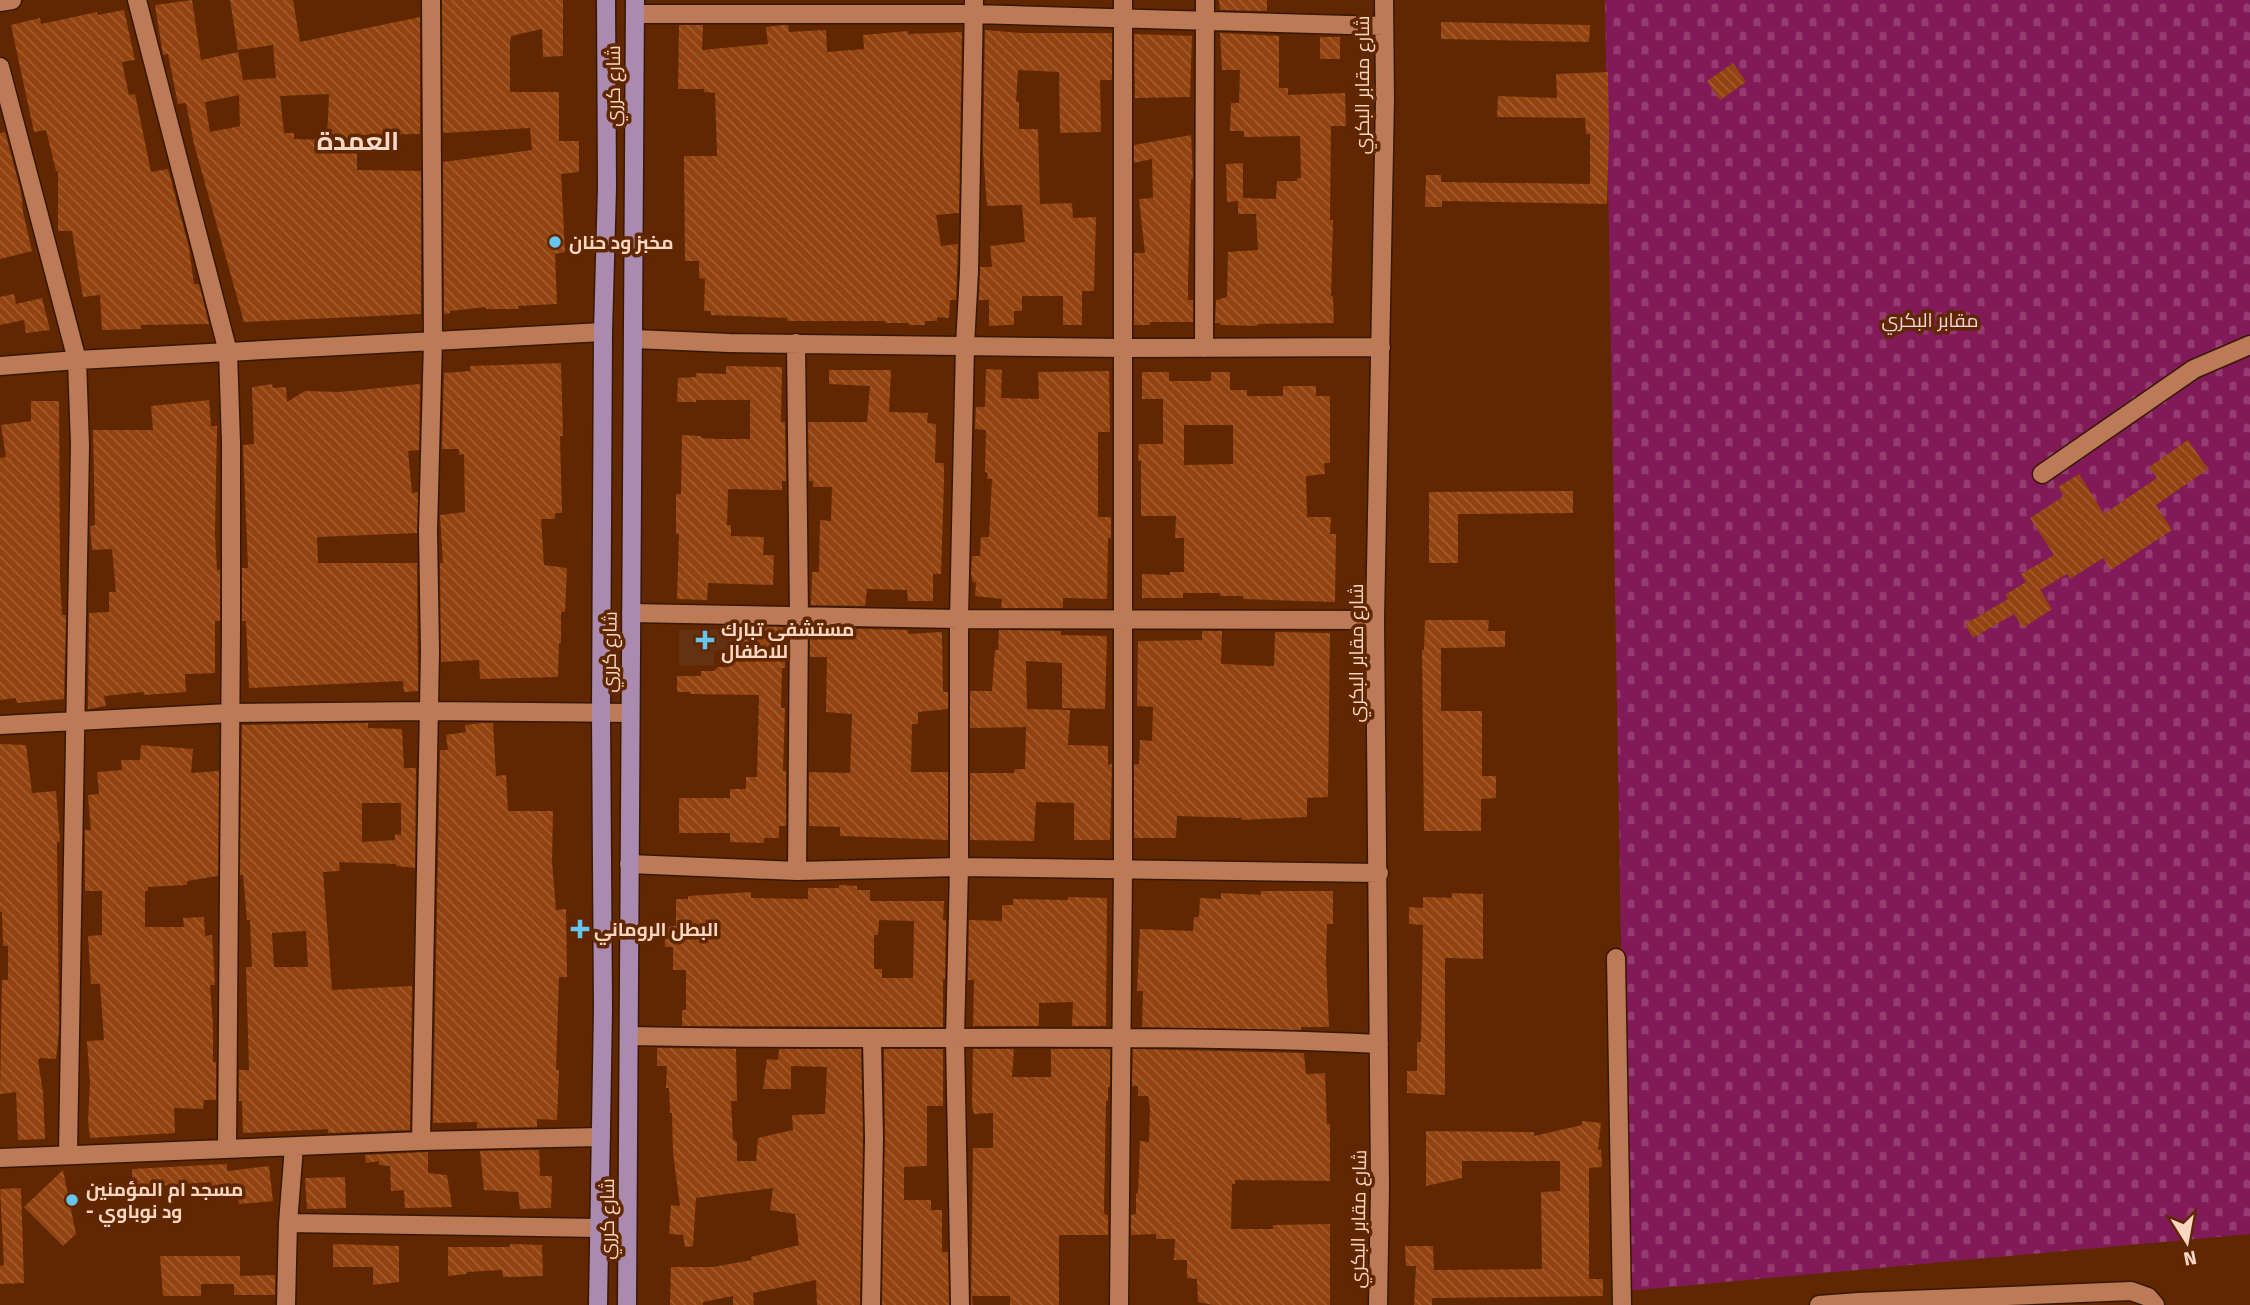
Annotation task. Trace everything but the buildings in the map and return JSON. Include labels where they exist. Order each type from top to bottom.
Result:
[{"type":"main road","name":"شارع كرري","points":[[598,1305],[603,1009],[601,713],[606,0]]},
{"type":"main road","name":"شارع كرري","points":[[627,1305],[635,7]]},
{"type":"main road","points":[[607,139],[635,138]]},
{"type":"street","points":[[0,2],[12,0]]},
{"type":"street","points":[[137,0],[228,352],[231,443],[227,1148]]},
{"type":"street","points":[[421,1141],[430,651],[428,531],[433,340],[430,0]]},
{"type":"street","points":[[1119,1305],[1123,869],[1124,0]]},
{"type":"street","points":[[1204,348],[1205,0]]},
{"type":"street","name":"شارع مقابر البكري","points":[[1378,1305],[1379,873],[1375,620],[1384,0]]},
{"type":"street","points":[[635,7],[974,7],[1123,20],[1384,26]]},
{"type":"street","points":[[960,1305],[954,1039],[959,867],[959,619],[974,7]]},
{"type":"street","points":[[0,66],[5,106],[77,359],[80,445],[68,1153]]},
{"type":"street","points":[[0,366],[77,359],[603,332]]},
{"type":"street","points":[[634,339],[729,343],[1124,348],[1381,347]]},
{"type":"street","points":[[796,343],[799,617],[797,871]]},
{"type":"street","points":[[2042,474],[2194,369],[2250,345]]},
{"type":"street","points":[[631,613],[959,619],[1375,620]]},
{"type":"street","points":[[0,725],[229,713],[630,713]]},
{"type":"street","points":[[629,864],[797,871],[959,867],[1379,873]]},
{"type":"street","points":[[1616,958],[1622,1305]]},
{"type":"street","points":[[629,1036],[872,1040],[1252,1038],[1379,1044]]},
{"type":"street","points":[[871,1305],[874,1138],[872,1040]]},
{"type":"street","points":[[0,1158],[68,1153],[601,1137]]},
{"type":"street","points":[[286,1305],[288,1223],[295,1147]]},
{"type":"street","points":[[288,1223],[599,1228]]},
{"type":"street","points":[[1819,1305],[2131,1291],[2148,1297],[2155,1305]]},
{"type":"shaded area","name":"مستشفى تبارك للاطفال","points":[[732,629],[732,651],[714,651],[714,665],[679,666],[679,630]]},
{"type":"green space","name":"مقابر البكري","points":[[1605,0],[2250,0],[2250,1234],[1627,1291]]},
{"type":"place","name":"مخبز ود حنان","points":[[555,242]]},
{"type":"place","name":"مستشفى تبارك للاطفال","points":[[705,640]]},
{"type":"place","name":"البطل الروماني","points":[[580,929]]},
{"type":"place","name":"مسجد ام المؤمنين - ود نوباوي","points":[[72,1200]]},
{"type":"district","name":"العمدة","points":[[358,141]]}]
